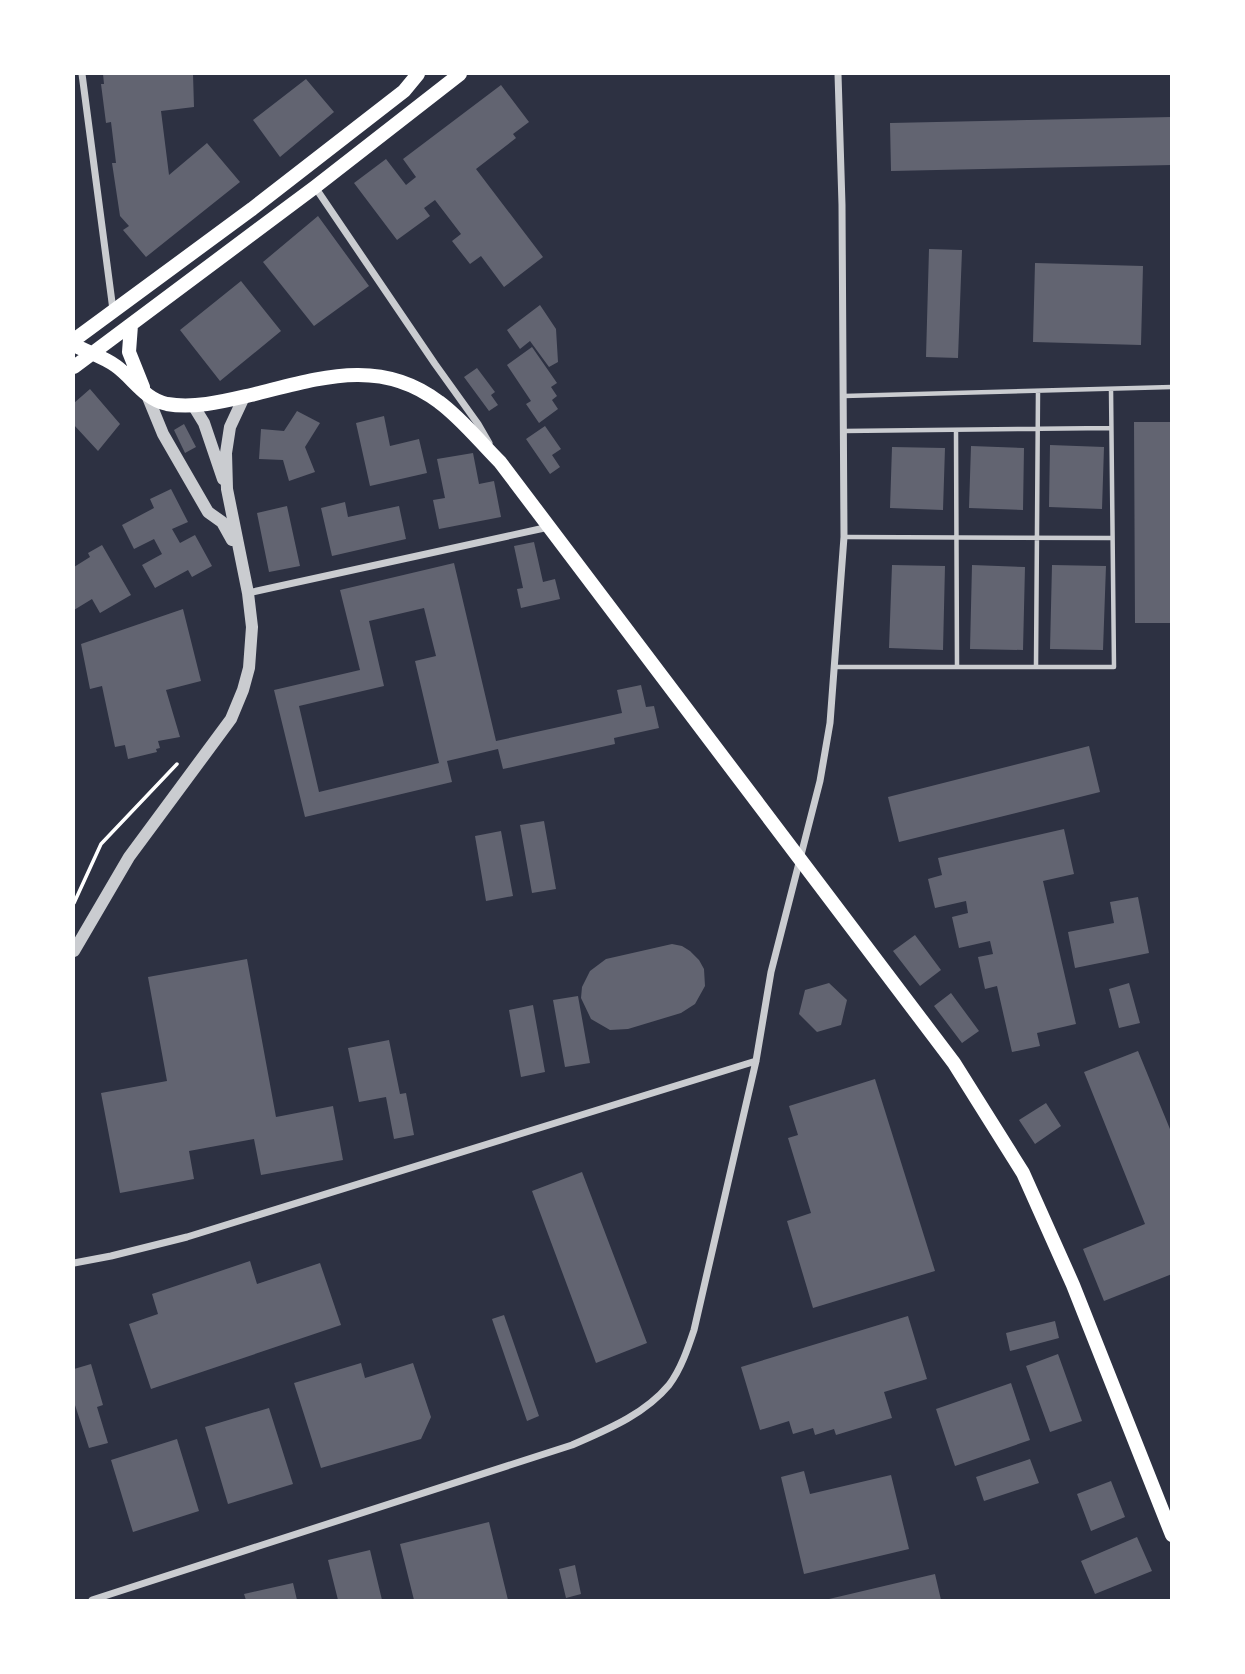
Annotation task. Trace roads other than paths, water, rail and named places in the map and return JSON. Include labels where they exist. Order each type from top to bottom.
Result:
[{"type":"main road","points":[[418,74],[404,91],[253,209],[113,310],[74,343],[115,366],[147,395],[164,403],[193,405],[359,373],[388,377],[410,385],[439,402],[500,462],[954,1063],[1023,1173],[1073,1286],[1171,1535]]},
{"type":"main road","points":[[74,367],[315,187],[460,74]]},
{"type":"main road","points":[[131,325],[129,352],[147,395]]},
{"type":"street","points":[[82,74],[113,310]]},
{"type":"street","points":[[92,1601],[572,1445],[615,1427],[646,1406],[669,1384],[685,1356],[694,1330],[756,1061],[771,972],[820,781],[830,723],[844,537],[842,205],[838,74]]},
{"type":"street","points":[[315,187],[478,424],[500,462]]},
{"type":"street","points":[[147,395],[163,434],[208,512],[222,522],[241,555]]},
{"type":"street","points":[[74,951],[129,857],[231,719],[249,668],[252,637],[248,593],[231,516],[226,453],[230,427],[244,397]]},
{"type":"street","points":[[193,405],[204,423],[227,489]]},
{"type":"street","points":[[248,593],[550,527]]},
{"type":"street","points":[[74,1263],[187,1237],[756,1061]]},
{"type":"lane","points":[[843,396],[1171,387]]},
{"type":"lane","points":[[834,667],[1114,667],[1111,389]]},
{"type":"lane","points":[[1036,667],[1038,391]]},
{"type":"lane","points":[[843,431],[1111,428]]},
{"type":"lane","points":[[956,430],[957,667]]},
{"type":"lane","points":[[844,537],[1112,538]]}]
